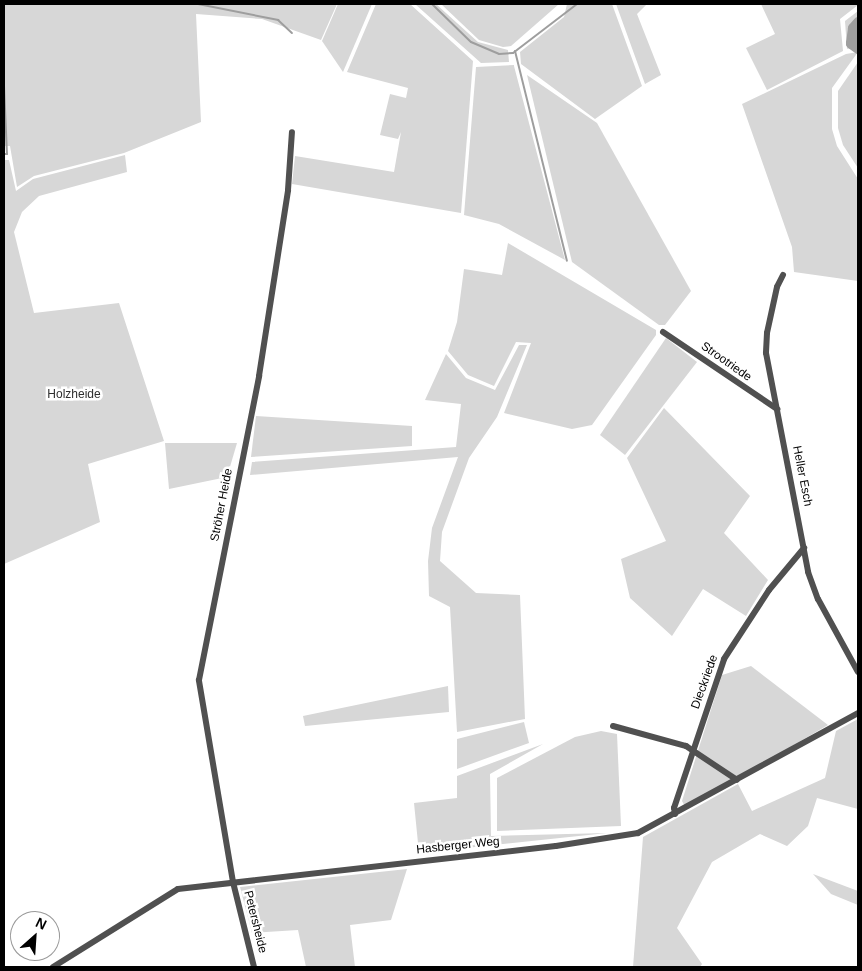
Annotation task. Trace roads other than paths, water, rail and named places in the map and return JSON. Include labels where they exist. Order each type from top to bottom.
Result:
[{"type":"street","name":"Ströher Heide","points":[[233,882],[199,680],[259,376],[288,190],[292,132]]},
{"type":"street","name":"Heller Esch","points":[[783,275],[777,287],[767,333],[766,353],[804,548],[818,599],[858,672]]},
{"type":"street","name":"Strootriede","points":[[663,332],[777,409]]},
{"type":"street","name":"Dieckriede","points":[[675,814],[674,808],[724,659],[769,590],[804,548]]},
{"type":"street","name":"Hasberger Weg","points":[[53,967],[178,889],[593,840],[638,833],[858,713]]},
{"type":"street","points":[[613,726],[694,750],[738,780]]},
{"type":"street","name":"Petersheide","points":[[233,882],[254,967]]},
{"type":"waterway","points":[[198,4],[278,20],[292,33]]},
{"type":"waterway","points":[[432,4],[471,42],[499,54],[513,53],[577,4]]},
{"type":"waterway","points":[[858,22],[853,28],[851,43],[858,48]]},
{"type":"waterway","points":[[515,51],[567,261]]},
{"type":"waterway","points":[[4,86],[7,154],[4,154]]},
{"type":"park label","name":"Holzheide","points":[[74,395]]}]
